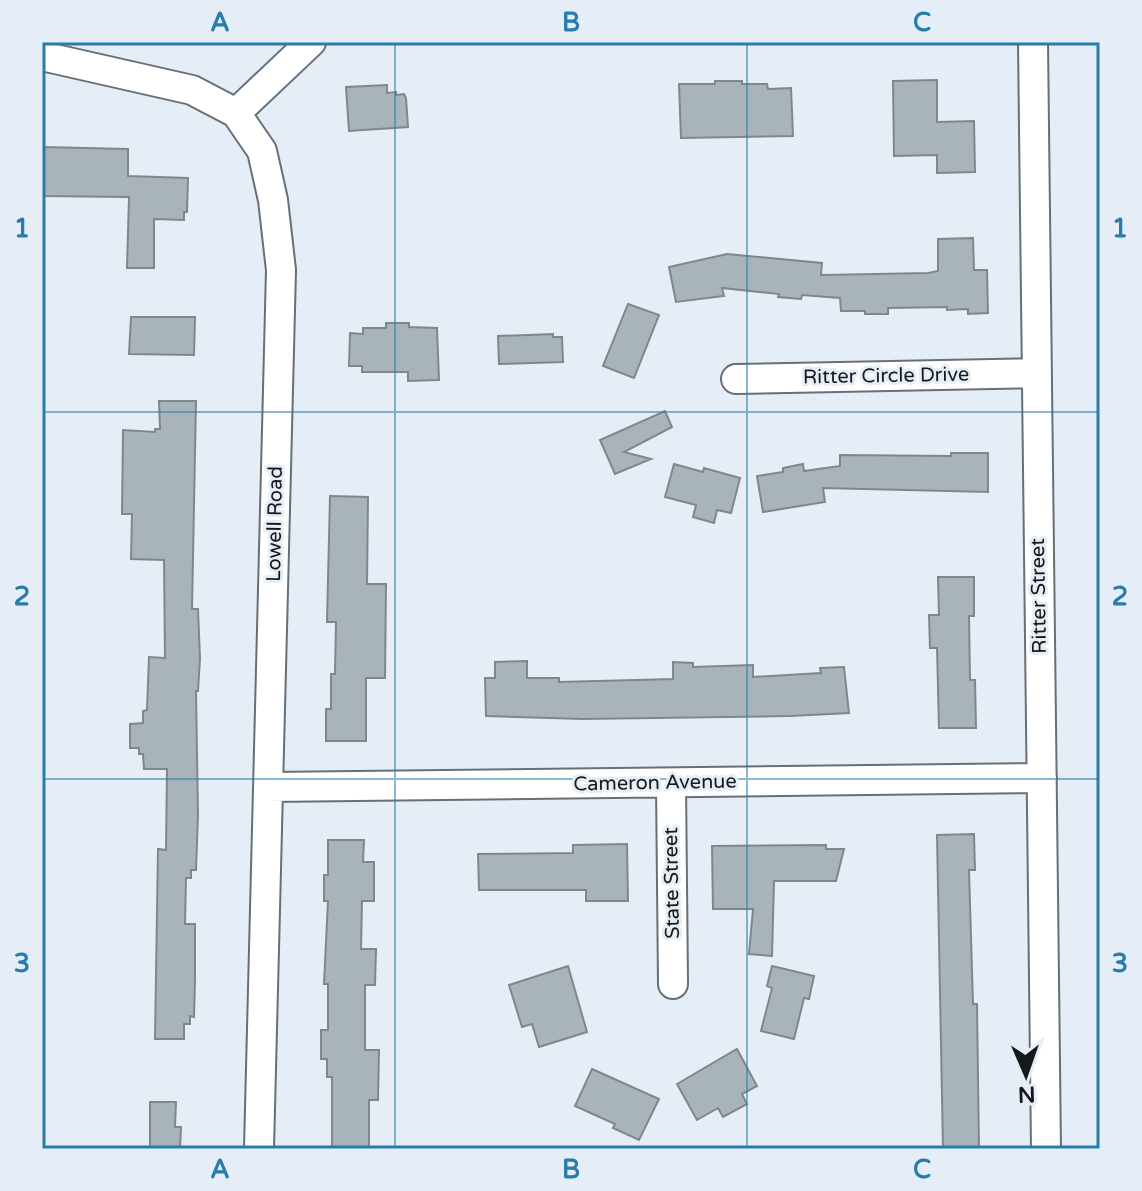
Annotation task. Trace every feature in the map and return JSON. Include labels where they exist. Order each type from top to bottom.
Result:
[{"type":"street","points":[[236,113],[311,42]]},
{"type":"street","name":"Ritter Street","points":[[1033,42],[1046,1149]]},
{"type":"street","name":"Lowell Road","points":[[42,56],[192,90],[236,113],[262,151],[273,200],[281,270],[259,1149]]},
{"type":"street","name":"Ritter Circle Drive","points":[[736,379],[1037,373]]},
{"type":"street","name":"Cameron Avenue","points":[[269,787],[1042,778]]},
{"type":"street","name":"State Street","points":[[671,783],[673,984]]},
{"type":"building","points":[[937,80],[937,122],[974,121],[975,172],[937,173],[937,155],[894,156],[893,81]]},
{"type":"building","points":[[715,81],[767,84],[768,89],[791,88],[793,136],[681,138],[679,84],[715,84]]},
{"type":"building","points":[[387,85],[387,93],[404,94],[406,98],[408,127],[349,131],[346,87]]},
{"type":"building","points":[[42,147],[128,149],[128,176],[188,178],[184,220],[154,219],[154,268],[127,268],[129,197],[42,196]]},
{"type":"building","points":[[973,238],[974,270],[987,270],[988,313],[968,314],[968,309],[947,310],[947,307],[888,308],[888,314],[865,314],[865,311],[841,311],[840,298],[802,295],[801,299],[722,288],[724,296],[676,302],[669,267],[727,254],[822,263],[821,275],[928,273],[938,271],[938,239]]},
{"type":"building","points":[[628,304],[659,315],[634,378],[603,366]]},
{"type":"building","points":[[131,317],[195,317],[194,355],[129,354]]},
{"type":"building","points":[[386,323],[437,328],[439,380],[408,381],[408,372],[362,372],[362,366],[349,366],[350,333],[363,334],[363,328],[386,328]]},
{"type":"building","points":[[553,334],[553,337],[562,337],[563,362],[499,364],[498,336]]},
{"type":"building","points":[[159,401],[196,401],[192,609],[198,609],[200,659],[196,691],[198,815],[196,870],[191,870],[191,878],[186,878],[185,924],[195,924],[195,980],[194,1017],[190,1016],[190,1024],[184,1024],[184,1039],[155,1039],[158,849],[166,850],[167,769],[144,769],[143,754],[139,754],[139,748],[130,748],[130,724],[143,723],[143,711],[147,710],[149,657],[165,658],[164,560],[131,559],[132,514],[122,514],[123,430],[155,432],[155,429],[160,429]]},
{"type":"building","points":[[665,411],[672,427],[624,452],[651,459],[615,474],[600,440]]},
{"type":"building","points":[[951,453],[988,453],[988,492],[823,488],[825,502],[763,512],[757,476],[783,472],[783,468],[803,464],[804,471],[840,466],[840,455],[951,456]]},
{"type":"building","points":[[674,464],[740,478],[731,513],[717,510],[714,523],[693,517],[696,505],[665,497]]},
{"type":"building","points":[[330,496],[368,497],[367,584],[386,584],[385,678],[366,678],[366,741],[326,741],[326,709],[331,709],[331,674],[335,674],[336,622],[327,622]]},
{"type":"building","points":[[938,577],[974,577],[974,616],[969,616],[970,680],[975,680],[976,728],[939,728],[937,648],[930,648],[929,615],[939,615]]},
{"type":"building","points":[[527,661],[527,678],[559,678],[559,682],[673,679],[673,662],[693,663],[693,667],[753,665],[753,677],[821,673],[820,668],[844,667],[849,713],[582,719],[486,716],[485,678],[495,678],[495,662]]},
{"type":"building","points":[[974,834],[975,870],[969,870],[973,1004],[977,1004],[979,1149],[943,1149],[937,835]]},
{"type":"building","points":[[328,840],[364,840],[363,862],[374,862],[374,901],[362,901],[361,949],[376,949],[375,985],[365,985],[365,1050],[379,1050],[378,1100],[369,1100],[369,1149],[332,1149],[332,1077],[327,1077],[327,1059],[321,1059],[321,1030],[328,1030],[328,984],[324,984],[328,901],[324,901],[324,875],[328,875]]},
{"type":"building","points":[[627,844],[628,901],[586,901],[586,890],[479,890],[478,854],[573,853],[573,845]]},
{"type":"building","points":[[826,845],[826,849],[844,849],[836,881],[774,881],[772,956],[749,954],[753,909],[713,909],[712,846]]},
{"type":"building","points":[[568,966],[587,1032],[539,1047],[532,1024],[522,1027],[509,985]]},
{"type":"building","points":[[772,966],[814,976],[809,999],[804,998],[794,1039],[761,1031],[772,988],[767,986]]},
{"type":"building","points":[[737,1049],[757,1086],[742,1094],[747,1104],[723,1117],[718,1108],[697,1120],[677,1084]]},
{"type":"building","points":[[592,1069],[659,1099],[639,1140],[613,1128],[615,1124],[575,1106]]},
{"type":"building","points":[[150,1102],[176,1102],[175,1127],[181,1127],[180,1149],[150,1149]]}]
